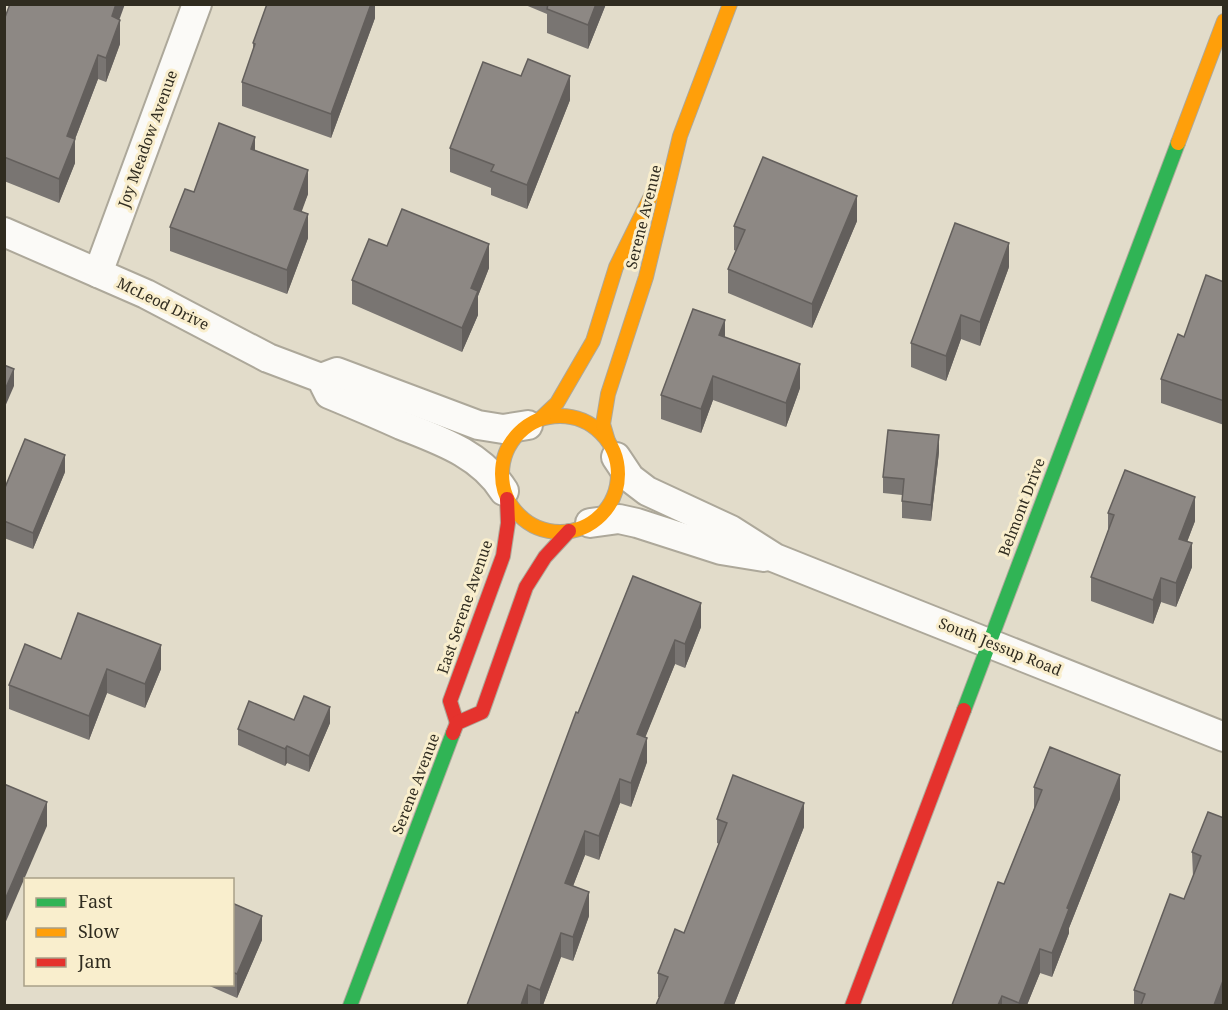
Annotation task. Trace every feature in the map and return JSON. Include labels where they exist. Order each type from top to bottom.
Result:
[{"type":"street","name":"Joy Meadow Avenue","points":[[98,273],[197,4]]},
{"type":"street","name":"Serene Avenue","points":[[612,449],[603,424],[608,394],[646,277],[680,136],[730,4]]},
{"type":"street","name":"Belmont Drive","points":[[852,1005],[1224,21]]},
{"type":"street","points":[[534,422],[552,415],[579,418],[592,425],[612,449],[618,472],[616,489],[610,504],[602,514],[580,527],[554,532],[522,519],[505,495],[502,464],[506,450],[518,433],[557,403],[593,341],[616,267],[680,136]]},
{"type":"street","name":"McLeod Drive","points":[[4,232],[146,294],[268,358],[321,378],[337,372],[478,425],[503,429],[534,422]]},
{"type":"street","name":"McLeod Drive","points":[[321,378],[329,394],[465,453],[497,480],[505,495]]},
{"type":"street","name":"South Jessup Road","points":[[612,449],[630,478],[647,491],[731,530],[775,558],[1224,737]]},
{"type":"street","name":"East Serene Avenue","points":[[457,723],[450,701],[503,556],[508,523],[505,495]]},
{"type":"street","name":"South Jessup Road","points":[[580,527],[619,519],[637,522],[721,550],[775,558]]},
{"type":"street","name":"Serene Avenue","points":[[350,1005],[457,723],[482,712],[526,587],[534,571],[554,545],[580,527]]},
{"type":"building","points":[[10,4],[116,4],[112,16],[120,20],[106,58],[98,55],[67,136],[75,139],[59,179],[4,157],[4,20]]},
{"type":"building","points":[[267,4],[371,4],[331,114],[242,82]]},
{"type":"building","points":[[548,4],[596,4],[588,25],[547,9]]},
{"type":"building","points":[[528,59],[570,76],[527,185],[491,171],[494,165],[450,148],[483,62],[521,76]]},
{"type":"building","points":[[219,123],[255,137],[251,149],[308,170],[294,209],[308,214],[287,270],[170,227],[185,189],[194,192]]},
{"type":"building","points":[[763,157],[857,196],[812,304],[728,269],[745,230],[734,226]]},
{"type":"building","points":[[402,209],[489,244],[471,288],[478,291],[462,328],[352,280],[369,239],[387,246]]},
{"type":"building","points":[[955,223],[1009,243],[980,322],[961,315],[946,356],[911,343]]},
{"type":"building","points":[[1206,275],[1224,282],[1224,401],[1161,379],[1178,334],[1184,337]]},
{"type":"building","points":[[693,309],[725,320],[719,335],[800,364],[786,403],[713,376],[701,409],[661,395]]},
{"type":"building","points":[[4,365],[14,369],[4,392]]},
{"type":"building","points":[[888,430],[939,435],[931,505],[902,501],[904,479],[883,477]]},
{"type":"building","points":[[25,439],[65,455],[33,533],[4,521],[4,490]]},
{"type":"building","points":[[1125,470],[1195,497],[1179,539],[1192,543],[1176,583],[1161,578],[1153,600],[1091,577],[1114,515],[1108,513]]},
{"type":"building","points":[[633,576],[701,603],[685,644],[675,640],[637,734],[647,738],[631,783],[620,779],[599,836],[585,831],[565,883],[589,892],[573,937],[561,933],[540,990],[528,985],[521,1005],[467,1005],[576,712],[578,713]]},
{"type":"building","points":[[78,613],[161,645],[145,684],[107,669],[89,716],[9,685],[25,644],[61,659]]},
{"type":"building","points":[[304,696],[330,707],[309,756],[287,746],[285,749],[238,729],[249,701],[294,720]]},
{"type":"building","points":[[1050,747],[1120,775],[1067,908],[1069,909],[1052,953],[1040,949],[1019,1003],[1002,996],[998,1005],[952,1005],[998,882],[1004,884],[1042,790],[1034,787]]},
{"type":"building","points":[[733,775],[804,803],[724,1005],[656,1005],[668,977],[658,973],[675,929],[684,933],[727,823],[717,819]]},
{"type":"building","points":[[4,784],[47,802],[4,902]]},
{"type":"building","points":[[1208,812],[1224,818],[1224,978],[1214,1005],[1141,1005],[1145,994],[1134,990],[1170,894],[1184,899],[1201,856],[1192,852]]},
{"type":"building","points":[[234,904],[262,916],[237,974],[234,973]]},
{"type":"traffic: fast","points":[[964,710],[1178,143]]},
{"type":"traffic: fast","points":[[350,1006],[453,733]]},
{"type":"traffic: slow","points":[[608,441],[603,424],[608,394],[646,277],[680,136],[730,4]]},
{"type":"traffic: slow","points":[[1178,143],[1224,21]]},
{"type":"traffic: slow","points":[[540,419],[557,403],[593,341],[616,267],[653,192]]},
{"type":"traffic: slow","points":[[560,416],[582,420],[601,433],[614,452],[618,474],[614,496],[601,515],[582,528],[560,532],[538,528],[519,515],[506,496],[502,474],[506,452],[519,433],[538,420],[560,416]]},
{"type":"traffic: jam","points":[[457,723],[450,701],[503,556],[508,523],[507,499]]},
{"type":"traffic: jam","points":[[453,733],[457,723],[482,712],[526,587],[545,557],[569,531]]},
{"type":"traffic: jam","points":[[852,1006],[964,710]]}]
